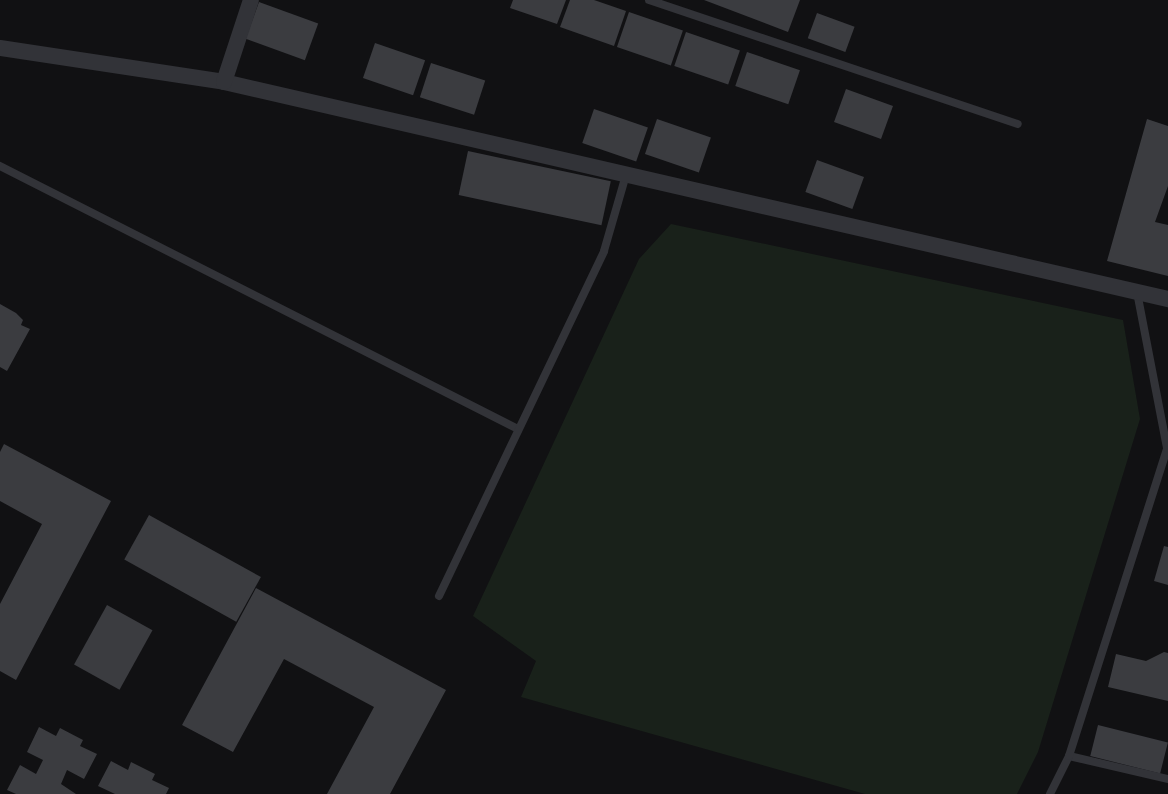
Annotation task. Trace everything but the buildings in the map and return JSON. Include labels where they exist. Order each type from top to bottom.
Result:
[{"type":"street","points":[[224,82],[251,0]]},
{"type":"street","points":[[0,48],[224,82],[1168,299]]},
{"type":"lane","points":[[649,0],[1018,124]]},
{"type":"lane","points":[[0,166],[518,429]]},
{"type":"lane","points":[[439,596],[517,439],[518,429],[604,251],[626,175]]},
{"type":"lane","points":[[1049,794],[1069,756],[1167,448],[1137,292]]},
{"type":"lane","points":[[1069,756],[1168,779]]},
{"type":"shaded area","points":[[671,224],[1123,320],[1140,419],[1038,752],[1017,794],[865,794],[521,697],[536,661],[473,616],[639,259]]}]
